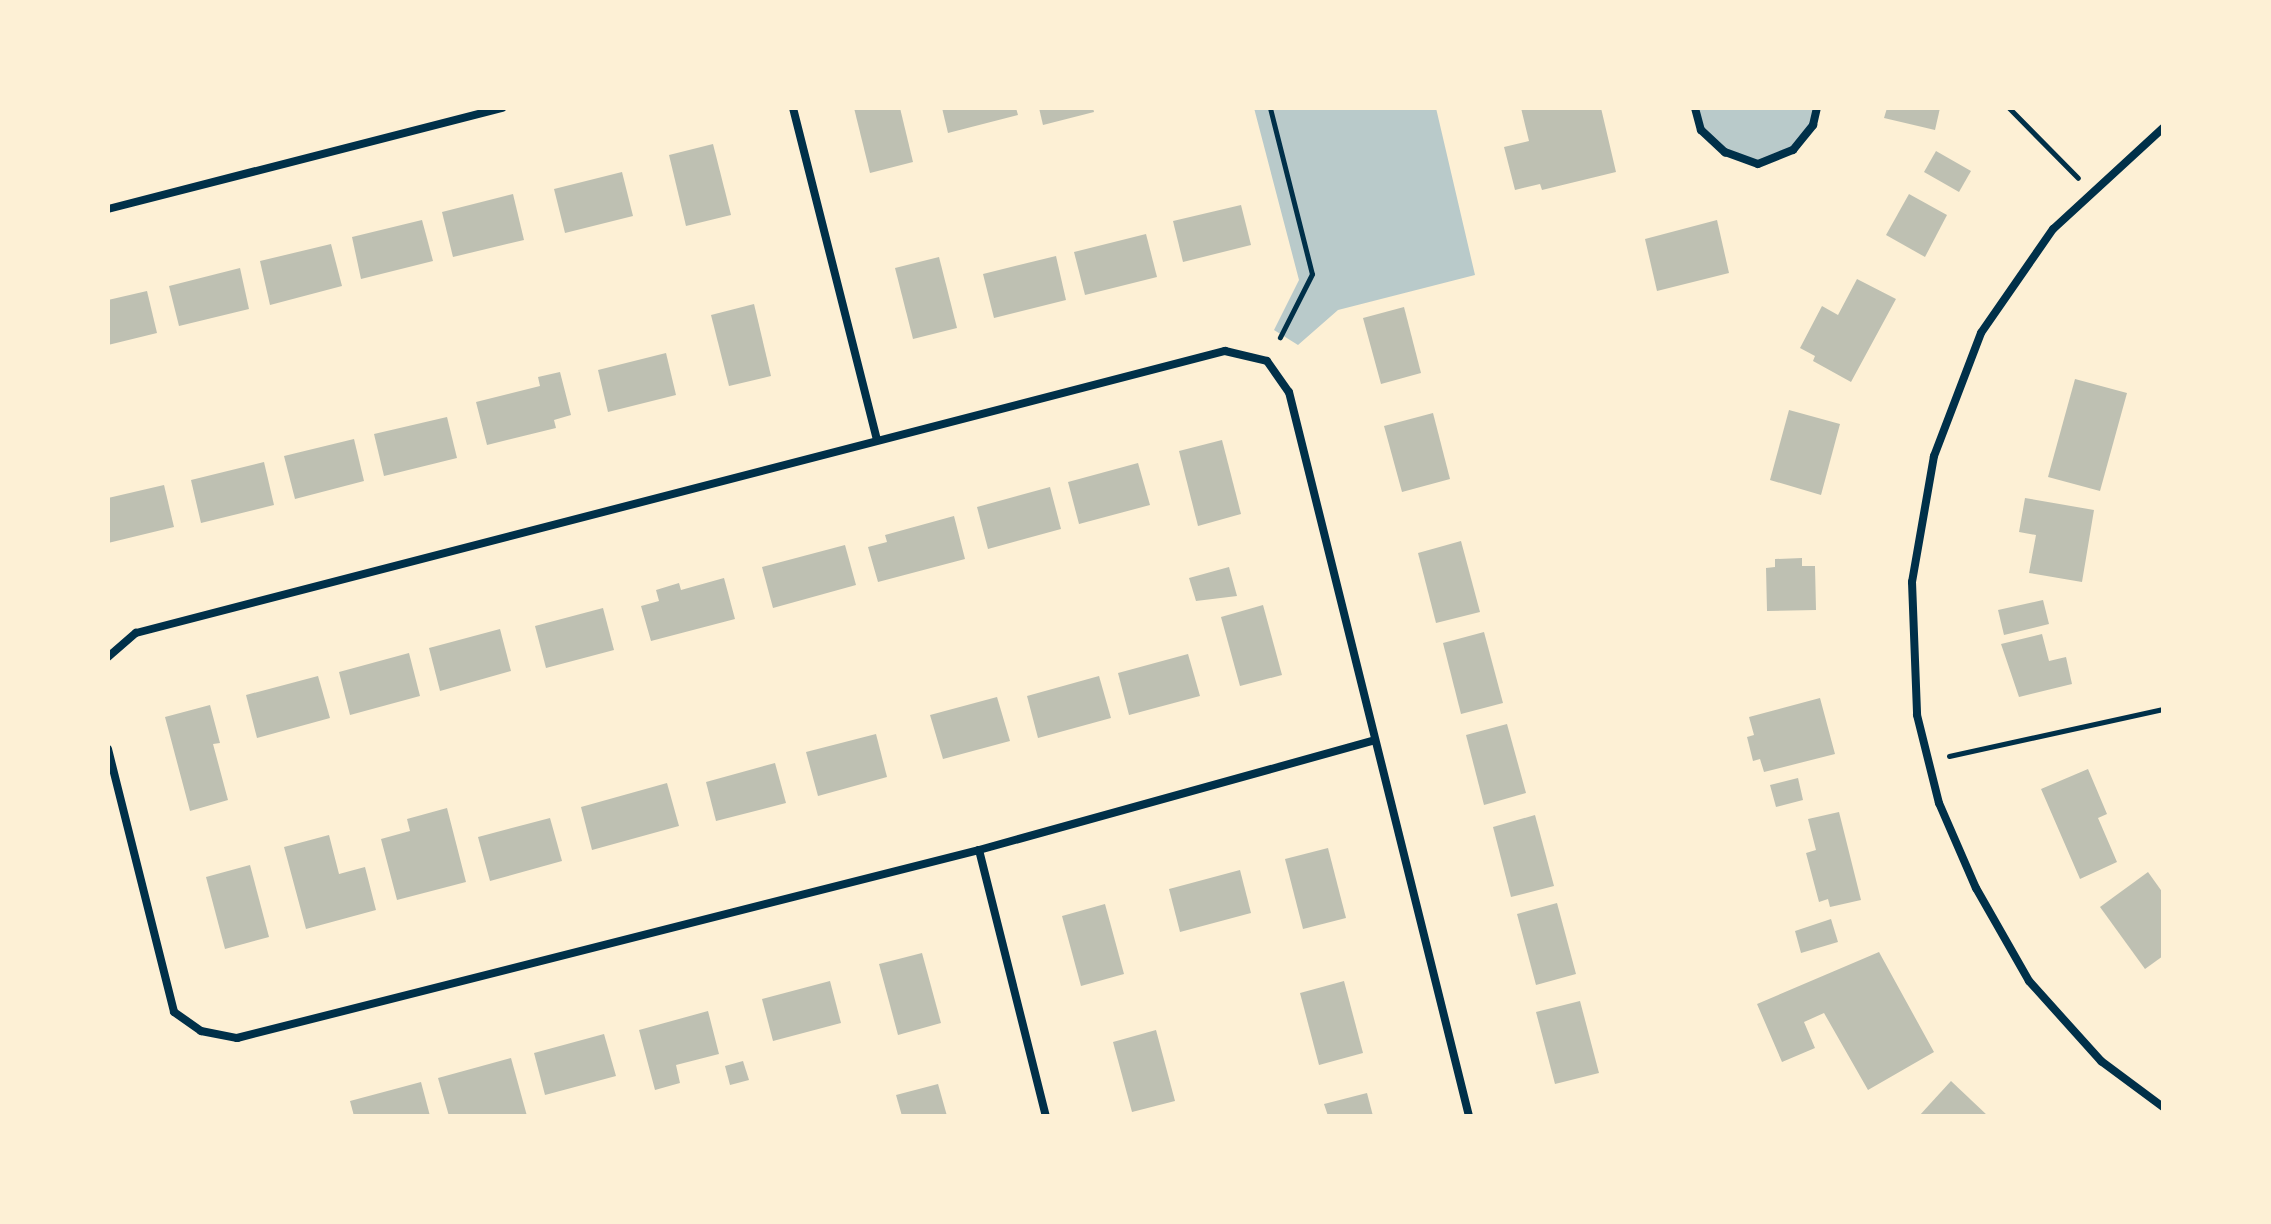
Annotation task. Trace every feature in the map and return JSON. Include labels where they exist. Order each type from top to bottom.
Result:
[{"type":"street","points":[[108,209],[502,108]]},
{"type":"street","points":[[793,108],[877,440]]},
{"type":"street","points":[[1695,108],[1701,130],[1717,145],[1758,164],[1793,150],[1813,125],[1817,108]]},
{"type":"street","points":[[2163,128],[2053,229],[1981,333],[1934,456],[1912,582],[1917,715],[1939,803],[1976,888],[2029,981],[2101,1061],[2163,1107]]},
{"type":"street","points":[[108,657],[136,633],[1225,351],[1267,361],[1289,392],[1373,741],[1469,1116]]},
{"type":"street","points":[[108,749],[174,1012],[201,1031],[237,1038],[979,850],[1373,741]]},
{"type":"street","points":[[979,850],[1046,1116]]},
{"type":"path","points":[[1270,108],[1312,274],[1280,337]]},
{"type":"path","points":[[2009,108],[2093,193]]},
{"type":"path","points":[[1929,761],[2163,709]]},
{"type":"shaded area","points":[[1254,108],[1436,108],[1475,275],[1338,310],[1298,345],[1274,330],[1299,280]]},
{"type":"shaded area","points":[[1695,108],[1817,108],[1813,125],[1793,150],[1758,164],[1725,152],[1701,130]]},
{"type":"building","points":[[854,108],[900,108],[913,162],[870,173]]},
{"type":"building","points":[[942,108],[1016,108],[1018,115],[948,133]]},
{"type":"building","points":[[1039,108],[1093,108],[1094,112],[1043,125]]},
{"type":"building","points":[[1521,108],[1601,108],[1616,172],[1542,190],[1540,184],[1515,190],[1504,147],[1529,141]]},
{"type":"building","points":[[1887,108],[1940,108],[1935,130],[1884,118]]},
{"type":"building","points":[[713,144],[731,215],[686,226],[669,155]]},
{"type":"building","points":[[1936,151],[1971,171],[1959,192],[1924,172]]},
{"type":"building","points":[[622,172],[633,216],[565,233],[554,189]]},
{"type":"building","points":[[513,194],[524,240],[453,257],[442,212]]},
{"type":"building","points":[[1909,194],[1947,215],[1925,257],[1886,235]]},
{"type":"building","points":[[1241,205],[1251,245],[1183,262],[1173,221]]},
{"type":"building","points":[[422,220],[433,261],[361,279],[352,237]]},
{"type":"building","points":[[1717,220],[1729,273],[1657,291],[1645,239]]},
{"type":"building","points":[[1146,234],[1157,277],[1085,295],[1074,252]]},
{"type":"building","points":[[331,244],[342,286],[270,305],[260,261]]},
{"type":"building","points":[[1056,256],[1066,300],[994,318],[983,274]]},
{"type":"building","points":[[939,257],[957,328],[913,339],[895,268]]},
{"type":"building","points":[[240,268],[249,309],[179,326],[169,286]]},
{"type":"building","points":[[1857,279],[1896,299],[1851,382],[1813,361],[1815,356],[1800,348],[1822,306],[1838,315]]},
{"type":"building","points":[[147,291],[157,333],[108,345],[108,300]]},
{"type":"building","points":[[754,304],[771,376],[729,386],[711,315]]},
{"type":"building","points":[[1404,307],[1421,373],[1381,384],[1363,318]]},
{"type":"building","points":[[666,353],[676,395],[608,412],[598,370]]},
{"type":"building","points":[[560,372],[571,415],[554,420],[556,428],[487,445],[476,402],[540,386],[538,377]]},
{"type":"building","points":[[2075,379],[2127,393],[2100,491],[2048,477]]},
{"type":"building","points":[[1789,410],[1840,424],[1821,495],[1770,480]]},
{"type":"building","points":[[1433,413],[1450,479],[1402,492],[1384,426]]},
{"type":"building","points":[[447,417],[457,458],[384,476],[374,434]]},
{"type":"building","points":[[354,439],[364,481],[295,499],[284,456]]},
{"type":"building","points":[[1222,440],[1241,514],[1198,526],[1179,451]]},
{"type":"building","points":[[264,462],[274,505],[201,523],[191,480]]},
{"type":"building","points":[[1138,463],[1150,505],[1079,524],[1068,482]]},
{"type":"building","points":[[164,485],[174,527],[108,543],[108,498]]},
{"type":"building","points":[[1050,487],[1061,529],[988,549],[977,507]]},
{"type":"building","points":[[2025,498],[2094,510],[2082,582],[2029,573],[2036,535],[2019,532]]},
{"type":"building","points":[[954,516],[965,559],[878,582],[868,547],[887,542],[885,535]]},
{"type":"building","points":[[1461,541],[1480,612],[1436,623],[1418,553]]},
{"type":"building","points":[[845,545],[856,585],[773,608],[762,567]]},
{"type":"building","points":[[1802,558],[1802,566],[1815,566],[1816,610],[1767,611],[1766,568],[1775,567],[1775,559]]},
{"type":"building","points":[[1229,567],[1237,596],[1196,601],[1189,578]]},
{"type":"building","points":[[724,578],[735,619],[651,641],[641,606],[659,601],[656,590],[679,583],[681,590]]},
{"type":"building","points":[[2043,600],[2049,624],[2004,635],[1998,610]]},
{"type":"building","points":[[1263,605],[1282,675],[1240,686],[1221,617]]},
{"type":"building","points":[[603,608],[614,650],[546,668],[535,626]]},
{"type":"building","points":[[500,629],[511,671],[440,691],[429,648]]},
{"type":"building","points":[[1484,632],[1503,703],[1461,714],[1443,643]]},
{"type":"building","points":[[2042,634],[2049,661],[2066,657],[2072,684],[2019,697],[2001,644]]},
{"type":"building","points":[[409,653],[420,696],[350,715],[339,672]]},
{"type":"building","points":[[1188,654],[1200,696],[1129,715],[1118,673]]},
{"type":"building","points":[[318,676],[330,718],[257,738],[246,695]]},
{"type":"building","points":[[1099,676],[1111,718],[1038,738],[1027,696]]},
{"type":"building","points":[[997,697],[1010,741],[943,759],[930,715]]},
{"type":"building","points":[[1820,698],[1835,754],[1764,772],[1760,759],[1753,761],[1747,737],[1754,735],[1749,717]]},
{"type":"building","points":[[210,705],[220,743],[213,744],[228,800],[190,811],[165,717]]},
{"type":"building","points":[[1507,724],[1526,793],[1484,805],[1466,735]]},
{"type":"building","points":[[876,734],[887,777],[818,796],[806,752]]},
{"type":"building","points":[[775,763],[786,803],[716,821],[706,782]]},
{"type":"building","points":[[2088,769],[2107,814],[2098,818],[2117,862],[2080,879],[2041,789]]},
{"type":"building","points":[[1798,778],[1803,800],[1776,807],[1770,785]]},
{"type":"building","points":[[667,783],[679,826],[592,850],[581,807]]},
{"type":"building","points":[[447,808],[466,882],[397,900],[381,839],[410,831],[407,819]]},
{"type":"building","points":[[1839,812],[1861,900],[1830,907],[1828,899],[1819,902],[1806,853],[1816,850],[1808,819]]},
{"type":"building","points":[[1535,815],[1554,886],[1511,897],[1493,827]]},
{"type":"building","points":[[550,818],[562,861],[490,881],[478,837]]},
{"type":"building","points":[[329,835],[339,874],[365,867],[376,910],[306,929],[284,847]]},
{"type":"building","points":[[1328,848],[1346,918],[1303,929],[1285,859]]},
{"type":"building","points":[[250,865],[269,937],[225,949],[206,877]]},
{"type":"building","points":[[1240,870],[1251,913],[1180,932],[1169,889]]},
{"type":"building","points":[[2148,872],[2163,893],[2163,956],[2145,969],[2100,907]]},
{"type":"building","points":[[1557,903],[1576,974],[1536,985],[1517,914]]},
{"type":"building","points":[[1105,904],[1124,974],[1081,986],[1062,916]]},
{"type":"building","points":[[1831,919],[1838,942],[1801,953],[1795,931]]},
{"type":"building","points":[[1879,952],[1934,1052],[1868,1090],[1824,1013],[1804,1022],[1815,1048],[1782,1062],[1757,1004]]},
{"type":"building","points":[[922,953],[941,1023],[898,1035],[879,964]]},
{"type":"building","points":[[830,981],[841,1023],[773,1041],[762,999]]},
{"type":"building","points":[[1344,981],[1363,1053],[1319,1065],[1300,993]]},
{"type":"building","points":[[1580,1001],[1599,1073],[1555,1084],[1536,1012]]},
{"type":"building","points":[[708,1011],[719,1054],[676,1065],[680,1083],[655,1090],[639,1030]]},
{"type":"building","points":[[1156,1030],[1175,1101],[1132,1112],[1113,1042]]},
{"type":"building","points":[[604,1034],[616,1076],[545,1095],[534,1053]]},
{"type":"building","points":[[511,1058],[527,1116],[449,1116],[438,1078]]},
{"type":"building","points":[[743,1061],[749,1080],[730,1085],[725,1066]]},
{"type":"building","points":[[1951,1081],[1988,1116],[1919,1116]]},
{"type":"building","points":[[421,1082],[430,1116],[354,1116],[350,1101]]},
{"type":"building","points":[[938,1084],[947,1116],[902,1116],[896,1095]]},
{"type":"building","points":[[1367,1093],[1373,1116],[1328,1116],[1324,1104]]}]
